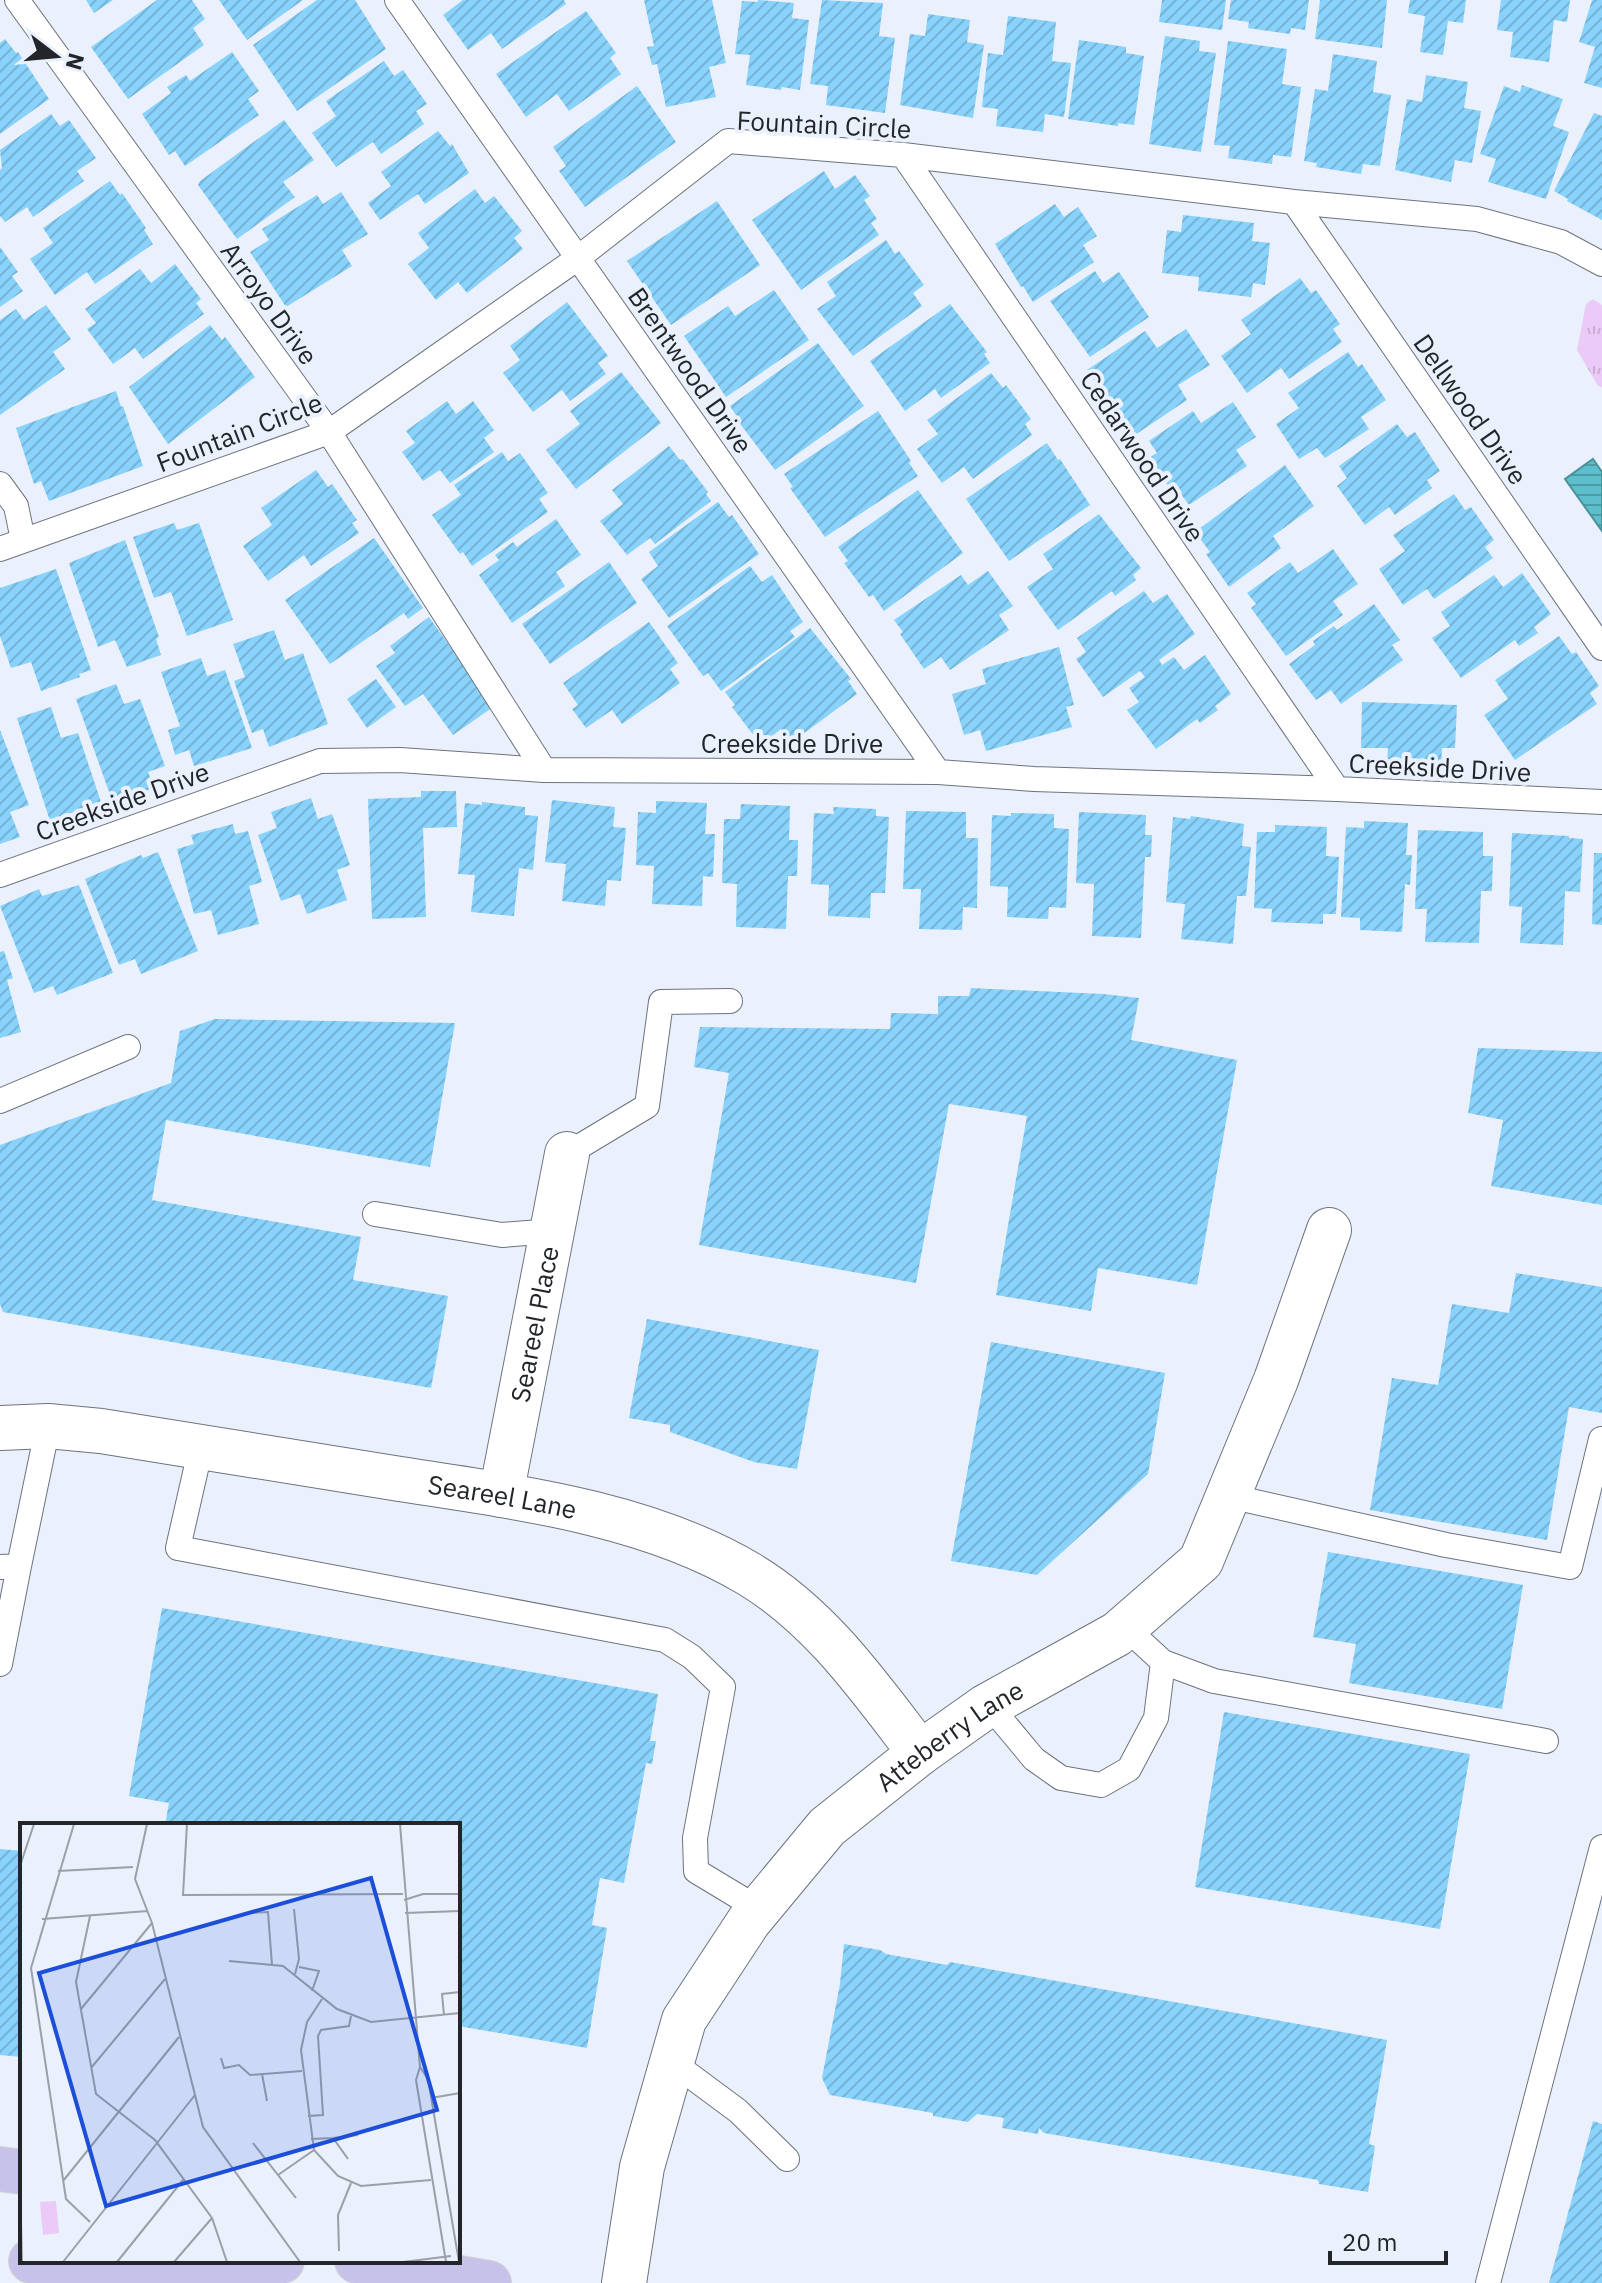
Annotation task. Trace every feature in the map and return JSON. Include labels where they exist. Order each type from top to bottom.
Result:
[{"type":"main road","points":[[0,2169],[20,2172]]},
{"type":"main road","points":[[0,2258],[20,2260]]},
{"type":"main road","points":[[39,2263],[92,2276],[218,2282],[276,2263]]},
{"type":"main road","points":[[369,2263],[489,2283]]},
{"type":"street","name":"Seareel Place","points":[[501,1495],[567,1154]]},
{"type":"street","name":"Atteberry Lane","points":[[624,2283],[642,2167],[684,2020],[759,1909],[827,1827],[920,1753],[989,1705],[1125,1627],[1201,1561],[1276,1380],[1329,1230]]},
{"type":"street","name":"Seareel Lane","points":[[0,1428],[48,1426],[101,1431],[501,1495],[632,1524],[696,1547],[750,1575],[800,1612],[856,1669],[920,1753]]},
{"type":"lane","name":"Arroyo Drive","points":[[17,0],[329,432],[544,770]]},
{"type":"lane","name":"Brentwood Drive","points":[[397,0],[938,772]]},
{"type":"lane","name":"Fountain Circle","points":[[0,549],[329,432],[578,258],[728,141],[903,155],[1294,202],[1477,219],[1561,242],[1602,264]]},
{"type":"lane","name":"Cedarwood Drive","points":[[903,155],[1337,789]]},
{"type":"lane","name":"Dellwood Drive","points":[[1294,202],[1602,648]]},
{"type":"lane","points":[[0,484],[16,506],[23,540]]},
{"type":"lane","name":"Creekside Drive","points":[[0,875],[320,761],[400,760],[544,770],[938,772],[1034,779],[1602,802]]},
{"type":"lane","points":[[567,1154],[647,1106],[661,1002],[730,1001]]},
{"type":"lane","points":[[0,1101],[128,1047]]},
{"type":"lane","points":[[375,1214],[502,1235],[552,1231]]},
{"type":"lane","points":[[0,1664],[10,1566],[48,1426]]},
{"type":"lane","points":[[1229,1496],[1446,1545],[1570,1567],[1601,1439]]},
{"type":"lane","points":[[201,1447],[178,1548],[665,1640],[692,1657],[723,1687],[695,1838],[696,1871],[759,1909]]},
{"type":"lane","points":[[1125,1627],[1163,1662],[1214,1681],[1546,1741]]},
{"type":"lane","points":[[989,1705],[1034,1759],[1061,1778],[1101,1785],[1129,1769],[1156,1718],[1163,1662]]},
{"type":"lane","points":[[1488,2283],[1602,1847]]},
{"type":"lane","points":[[672,2062],[738,2111],[787,2159]]},
{"type":"green space","points":[[1593,299],[1602,305],[1602,387],[1598,386],[1577,350],[1586,304]]},
{"type":"water","points":[[1593,459],[1602,472],[1602,531],[1565,479]]},
{"type":"building","points":[[86,0],[113,0],[94,13]]},
{"type":"building","points":[[157,0],[192,0],[205,19],[193,28],[204,45],[128,99],[91,47]]},
{"type":"building","points":[[219,0],[303,0],[247,40]]},
{"type":"building","points":[[317,0],[355,0],[386,49],[297,111],[253,45]]},
{"type":"building","points":[[463,0],[564,0],[566,4],[502,49],[491,33],[468,50],[443,15]]},
{"type":"building","points":[[644,0],[712,0],[726,63],[709,67],[716,97],[666,107],[657,64],[652,65],[647,47],[654,46]]},
{"type":"building","points":[[822,0],[883,3],[879,36],[895,38],[885,113],[826,105],[828,86],[810,84]]},
{"type":"building","points":[[1162,0],[1226,0],[1222,30],[1159,22]]},
{"type":"building","points":[[1231,0],[1309,0],[1305,30],[1291,28],[1290,34],[1248,28],[1249,22],[1228,19]]},
{"type":"building","points":[[1320,0],[1387,0],[1382,48],[1315,39]]},
{"type":"building","points":[[1410,0],[1466,0],[1463,23],[1448,21],[1443,55],[1420,52],[1425,16],[1408,13]]},
{"type":"building","points":[[1501,0],[1570,0],[1567,22],[1554,20],[1549,62],[1510,57],[1513,32],[1497,30]]},
{"type":"building","points":[[1592,0],[1602,0],[1602,88],[1584,83],[1595,47],[1579,42]]},
{"type":"building","points":[[742,1],[794,3],[792,18],[809,20],[800,90],[746,85],[750,55],[735,54]]},
{"type":"building","points":[[586,11],[616,53],[610,58],[621,74],[569,111],[557,94],[526,117],[496,74]]},
{"type":"building","points":[[928,14],[970,20],[967,42],[984,45],[973,118],[900,105],[910,34],[925,36]]},
{"type":"building","points":[[1008,16],[1056,22],[1052,61],[1071,63],[1064,117],[1045,114],[1043,132],[996,126],[998,109],[982,107],[988,53],[1003,55]]},
{"type":"building","points":[[1165,36],[1200,41],[1199,51],[1216,53],[1201,152],[1149,144]]},
{"type":"building","points":[[5,39],[18,52],[49,99],[0,134],[0,43]]},
{"type":"building","points":[[1079,40],[1126,47],[1126,53],[1144,56],[1134,125],[1118,123],[1118,126],[1068,119]]},
{"type":"building","points":[[1228,41],[1287,49],[1282,84],[1301,87],[1291,157],[1273,155],[1272,164],[1228,158],[1230,146],[1214,145]]},
{"type":"building","points":[[232,52],[259,91],[248,99],[259,115],[185,166],[175,151],[169,155],[142,114],[171,93],[167,87],[186,75],[190,81]]},
{"type":"building","points":[[1333,54],[1377,61],[1373,92],[1391,95],[1380,166],[1363,164],[1361,174],[1316,167],[1317,163],[1304,161],[1315,89],[1328,91]]},
{"type":"building","points":[[384,61],[394,76],[403,70],[427,104],[416,111],[424,124],[381,154],[373,142],[336,167],[312,133],[336,116],[326,101]]},
{"type":"building","points":[[1426,75],[1468,82],[1464,108],[1481,111],[1472,163],[1455,160],[1451,182],[1395,170],[1407,99],[1422,102]]},
{"type":"building","points":[[1522,85],[1563,99],[1553,126],[1569,132],[1546,199],[1488,182],[1496,159],[1480,154],[1504,86],[1520,92]]},
{"type":"building","points":[[637,86],[676,142],[585,207],[559,171],[566,166],[553,147]]},
{"type":"building","points":[[1594,113],[1602,116],[1602,220],[1554,191]]},
{"type":"building","points":[[51,114],[60,126],[69,120],[96,158],[77,171],[84,181],[33,217],[27,207],[5,222],[0,216],[0,150]]},
{"type":"building","points":[[284,120],[314,160],[283,182],[295,197],[237,239],[198,185]]},
{"type":"building","points":[[438,131],[450,146],[452,144],[469,173],[425,204],[418,194],[380,220],[368,203],[391,186],[381,172]]},
{"type":"building","points":[[824,171],[835,189],[855,175],[870,196],[864,200],[877,219],[871,223],[879,235],[801,290],[752,220]]},
{"type":"building","points":[[110,181],[146,228],[144,230],[153,244],[95,284],[87,272],[55,295],[30,259],[53,243],[43,228]]},
{"type":"building","points":[[475,189],[485,203],[494,196],[522,231],[514,238],[523,249],[467,293],[458,282],[436,300],[408,264],[429,248],[418,233]]},
{"type":"building","points":[[341,192],[368,234],[342,250],[352,266],[286,307],[250,252],[269,240],[262,229],[317,195],[323,204]]},
{"type":"building","points":[[717,201],[760,265],[671,325],[627,261]]},
{"type":"building","points":[[1055,204],[1064,217],[1078,207],[1097,236],[1083,245],[1094,262],[1033,302],[995,244]]},
{"type":"building","points":[[1183,215],[1254,223],[1252,241],[1270,243],[1265,285],[1253,283],[1251,297],[1198,291],[1199,277],[1162,273],[1167,230],[1181,232]]},
{"type":"building","points":[[886,240],[895,254],[899,251],[924,285],[913,293],[922,306],[853,356],[817,309],[836,296],[827,282]]},
{"type":"building","points":[[0,247],[18,272],[12,276],[23,291],[0,307]]},
{"type":"building","points":[[175,264],[201,299],[196,303],[204,314],[143,359],[135,348],[113,364],[87,329],[96,323],[85,309],[140,269],[151,283]]},
{"type":"building","points":[[1095,271],[1103,283],[1119,272],[1149,317],[1090,357],[1050,301]]},
{"type":"building","points":[[1300,278],[1311,293],[1316,290],[1340,324],[1333,329],[1342,342],[1289,379],[1281,368],[1247,393],[1221,356],[1251,334],[1241,320]]},
{"type":"building","points":[[774,290],[809,340],[726,397],[684,336],[728,306],[735,316]]},
{"type":"building","points":[[567,302],[608,356],[598,363],[606,374],[570,401],[562,390],[533,412],[503,373],[520,360],[510,346]]},
{"type":"building","points":[[950,304],[987,352],[984,354],[990,363],[941,398],[935,389],[905,411],[870,361]]},
{"type":"building","points":[[46,305],[71,339],[53,352],[65,369],[0,415],[0,320],[16,309],[24,320]]},
{"type":"building","points":[[210,325],[222,340],[225,337],[255,377],[168,444],[129,387]]},
{"type":"building","points":[[1186,329],[1210,365],[1178,385],[1187,400],[1129,439],[1094,391],[1099,388],[1087,370],[1145,331],[1157,348]]},
{"type":"building","points":[[818,343],[864,406],[775,470],[730,406]]},
{"type":"building","points":[[1348,352],[1358,367],[1362,364],[1386,400],[1361,417],[1369,429],[1325,458],[1317,448],[1299,459],[1276,424],[1299,408],[1288,393]]},
{"type":"building","points":[[621,372],[661,423],[576,489],[546,450],[580,424],[570,411]]},
{"type":"building","points":[[991,373],[1003,388],[1006,385],[1031,419],[1025,424],[1032,435],[973,479],[964,467],[942,483],[917,449],[938,434],[927,420]]},
{"type":"building","points":[[116,391],[143,466],[49,501],[41,481],[34,484],[16,428]]},
{"type":"building","points":[[447,401],[456,414],[473,401],[494,430],[484,438],[494,452],[450,483],[440,470],[423,481],[402,452],[415,443],[406,431]]},
{"type":"building","points":[[1233,402],[1256,437],[1236,450],[1247,466],[1189,505],[1178,490],[1173,493],[1149,458],[1157,453],[1149,441],[1193,411],[1201,423]]},
{"type":"building","points":[[878,411],[918,476],[825,537],[790,488],[793,487],[784,474]]},
{"type":"building","points":[[1397,424],[1407,437],[1415,432],[1440,471],[1427,480],[1432,488],[1395,515],[1389,507],[1365,525],[1337,486],[1347,478],[1339,466]]},
{"type":"building","points":[[1047,443],[1090,505],[1009,561],[966,499]]},
{"type":"building","points":[[669,446],[680,460],[683,459],[708,492],[706,494],[711,501],[655,544],[650,538],[627,555],[600,521],[623,504],[612,490]]},
{"type":"building","points":[[502,452],[508,461],[520,453],[548,493],[539,499],[548,512],[472,566],[432,515],[461,495],[454,485]]},
{"type":"building","points":[[1285,465],[1314,506],[1273,536],[1281,548],[1229,587],[1195,532]]},
{"type":"building","points":[[316,470],[328,487],[332,484],[357,520],[352,523],[359,533],[311,566],[304,555],[268,581],[243,546],[272,525],[261,508]]},
{"type":"building","points":[[918,490],[963,553],[884,611],[873,595],[869,597],[844,563],[848,561],[838,547]]},
{"type":"building","points":[[1454,494],[1465,510],[1471,507],[1494,540],[1485,547],[1493,558],[1434,599],[1427,589],[1403,605],[1379,569],[1405,551],[1393,535]]},
{"type":"building","points":[[718,502],[729,517],[732,515],[759,554],[669,618],[641,579],[658,566],[649,552]]},
{"type":"building","points":[[1099,514],[1141,568],[1133,575],[1136,580],[1115,596],[1112,591],[1058,630],[1027,587],[1053,569],[1043,554]]},
{"type":"building","points":[[556,519],[581,555],[556,572],[565,586],[512,623],[479,575],[499,560],[495,555],[513,542],[517,547]]},
{"type":"building","points":[[174,523],[177,530],[199,523],[233,620],[187,636],[171,592],[154,598],[133,537]]},
{"type":"building","points":[[374,538],[423,608],[408,619],[404,613],[330,664],[285,600]]},
{"type":"building","points":[[125,540],[159,637],[156,639],[161,655],[127,667],[115,640],[98,647],[69,563]]},
{"type":"building","points":[[1333,549],[1358,584],[1333,601],[1343,615],[1286,656],[1251,608],[1256,604],[1247,593],[1290,562],[1298,573]]},
{"type":"building","points":[[609,562],[637,603],[550,664],[522,624]]},
{"type":"building","points":[[750,566],[762,582],[772,575],[803,622],[790,631],[795,637],[721,691],[708,673],[703,676],[667,626]]},
{"type":"building","points":[[56,569],[91,670],[41,691],[31,662],[11,668],[0,636],[0,588]]},
{"type":"building","points":[[988,571],[1013,606],[999,615],[1009,630],[950,670],[941,657],[924,669],[894,620],[961,575],[968,585]]},
{"type":"building","points":[[1522,573],[1551,614],[1534,627],[1538,633],[1519,646],[1515,640],[1461,678],[1432,638],[1450,626],[1441,612],[1494,575],[1503,587]]},
{"type":"building","points":[[1144,591],[1153,603],[1167,594],[1195,634],[1159,660],[1162,665],[1174,657],[1184,670],[1205,655],[1231,694],[1215,706],[1218,710],[1200,723],[1197,719],[1156,749],[1127,710],[1139,702],[1129,688],[1145,677],[1140,671],[1103,697],[1076,659],[1086,652],[1077,638]]},
{"type":"building","points":[[1374,604],[1400,640],[1392,645],[1403,660],[1341,704],[1331,690],[1316,700],[1289,664],[1334,626],[1337,630]]},
{"type":"building","points":[[429,617],[493,707],[453,735],[423,694],[405,706],[376,666],[395,653],[390,646]]},
{"type":"building","points":[[649,622],[678,663],[670,669],[680,683],[622,724],[612,710],[586,728],[572,709],[578,705],[563,683]]},
{"type":"building","points":[[810,628],[851,679],[848,681],[857,694],[791,743],[781,729],[761,745],[732,707],[735,705],[725,692]]},
{"type":"building","points":[[274,630],[285,660],[303,653],[328,724],[269,747],[263,729],[252,733],[234,681],[245,677],[233,644]]},
{"type":"building","points":[[1559,636],[1572,654],[1576,652],[1599,686],[1590,693],[1597,704],[1515,760],[1484,715],[1508,699],[1495,680]]},
{"type":"building","points":[[1059,647],[1074,705],[1066,707],[1072,727],[986,751],[980,730],[964,735],[952,694],[986,684],[982,669]]},
{"type":"building","points":[[201,658],[207,676],[225,670],[252,748],[194,766],[189,750],[175,755],[168,730],[180,726],[161,672]]},
{"type":"building","points":[[376,679],[396,707],[367,728],[347,699]]},
{"type":"building","points":[[116,684],[124,704],[140,699],[165,766],[148,772],[154,788],[113,803],[76,699]]},
{"type":"building","points":[[1362,702],[1457,705],[1455,748],[1442,748],[1441,766],[1387,764],[1388,748],[1361,748]]},
{"type":"building","points":[[51,707],[61,738],[78,733],[101,802],[50,821],[17,718]]},
{"type":"building","points":[[0,730],[29,805],[10,812],[20,837],[0,844]]},
{"type":"building","points":[[421,791],[456,791],[457,827],[423,828],[426,917],[372,919],[368,799],[421,797]]},
{"type":"building","points":[[311,798],[318,819],[332,814],[350,865],[337,870],[347,900],[307,914],[300,894],[281,901],[258,835],[277,828],[271,812]]},
{"type":"building","points":[[552,800],[615,807],[613,827],[626,828],[621,881],[607,880],[605,906],[562,901],[566,864],[545,862]]},
{"type":"building","points":[[656,801],[707,803],[705,834],[715,834],[713,877],[703,876],[702,906],[652,904],[654,866],[636,865],[638,812],[656,813]]},
{"type":"building","points":[[482,802],[525,807],[525,815],[538,816],[533,870],[519,868],[514,916],[471,912],[475,875],[458,874],[465,803],[482,805]]},
{"type":"building","points":[[741,804],[790,806],[789,840],[798,840],[797,876],[788,876],[786,929],[736,927],[737,884],[722,883],[724,819],[740,819]]},
{"type":"building","points":[[833,807],[876,809],[876,816],[889,817],[885,893],[871,893],[870,918],[828,916],[829,885],[811,884],[814,813],[834,814]]},
{"type":"building","points":[[906,811],[966,812],[966,838],[978,838],[977,908],[963,907],[962,930],[919,929],[921,889],[903,889]]},
{"type":"building","points":[[1079,812],[1146,815],[1145,835],[1152,835],[1151,857],[1145,857],[1141,938],[1092,936],[1094,884],[1076,883]]},
{"type":"building","points":[[1011,813],[1054,814],[1054,828],[1069,829],[1066,908],[1049,907],[1048,919],[1007,917],[1008,887],[990,886],[992,815],[1011,816]]},
{"type":"building","points":[[1191,816],[1244,824],[1242,846],[1251,847],[1246,896],[1237,896],[1233,944],[1181,939],[1185,904],[1166,902],[1173,817],[1190,819]]},
{"type":"building","points":[[1364,821],[1408,823],[1406,855],[1412,855],[1410,885],[1405,884],[1402,932],[1360,930],[1360,918],[1341,917],[1346,827],[1364,828]]},
{"type":"building","points":[[233,824],[235,834],[248,831],[262,882],[249,886],[259,924],[218,935],[211,910],[194,914],[177,849],[194,844],[191,835]]},
{"type":"building","points":[[1275,825],[1327,827],[1326,856],[1339,857],[1336,914],[1323,914],[1323,924],[1271,922],[1272,909],[1254,908],[1257,832],[1275,832]]},
{"type":"building","points":[[1418,830],[1483,832],[1483,856],[1493,856],[1492,891],[1481,891],[1479,943],[1425,942],[1427,909],[1415,909]]},
{"type":"building","points":[[1512,833],[1583,839],[1580,892],[1565,891],[1563,945],[1520,943],[1522,907],[1509,906]]},
{"type":"building","points":[[158,852],[198,951],[141,974],[135,959],[119,965],[85,879],[141,855],[143,858]]},
{"type":"building","points":[[1594,853],[1602,853],[1602,925],[1592,924]]},
{"type":"building","points":[[79,885],[113,973],[57,995],[53,986],[34,993],[0,906],[39,889],[42,896]]},
{"type":"building","points":[[4,951],[13,978],[7,980],[21,1032],[0,1038],[0,952]]},
{"type":"building","points":[[971,988],[1139,998],[1131,1040],[1237,1060],[1197,1285],[1098,1268],[1091,1311],[996,1295],[1027,1116],[949,1104],[916,1283],[699,1245],[729,1073],[694,1067],[700,1027],[890,1029],[891,1013],[938,1014],[938,996],[969,996]]},
{"type":"building","points":[[215,1019],[455,1023],[430,1167],[166,1120],[152,1200],[361,1237],[353,1280],[448,1296],[431,1388],[3,1312],[0,1304],[0,1145],[171,1083],[180,1031]]},
{"type":"building","points":[[1478,1048],[1602,1052],[1602,1205],[1491,1186],[1503,1120],[1468,1113]]},
{"type":"building","points":[[1516,1273],[1602,1287],[1602,1413],[1569,1407],[1547,1540],[1370,1510],[1392,1378],[1438,1385],[1452,1304],[1509,1313]]},
{"type":"building","points":[[647,1319],[819,1350],[797,1469],[754,1462],[670,1432],[670,1425],[629,1418]]},
{"type":"building","points":[[991,1342],[1165,1373],[1148,1474],[1037,1575],[951,1561]]},
{"type":"building","points":[[1328,1552],[1523,1585],[1502,1709],[1349,1683],[1356,1644],[1313,1637]]},
{"type":"building","points":[[162,1608],[658,1694],[650,1741],[656,1741],[652,1764],[646,1763],[624,1883],[600,1878],[592,1925],[607,1928],[587,2048],[460,2026],[460,1823],[165,1823],[169,1803],[129,1796]]},
{"type":"building","points":[[1224,1712],[1470,1754],[1440,1929],[1195,1887]]},
{"type":"building","points":[[0,1849],[20,1851],[20,2057],[0,2055]]},
{"type":"building","points":[[844,1944],[947,1965],[950,1962],[1387,2040],[1369,2144],[1375,2146],[1368,2192],[1319,2184],[1318,2180],[1044,2133],[1039,2128],[1038,2134],[1002,2128],[1004,2118],[977,2114],[968,2122],[830,2095],[822,2078],[840,1984]]},
{"type":"building","points":[[1593,2121],[1602,2124],[1602,2283],[1549,2283]]}]
